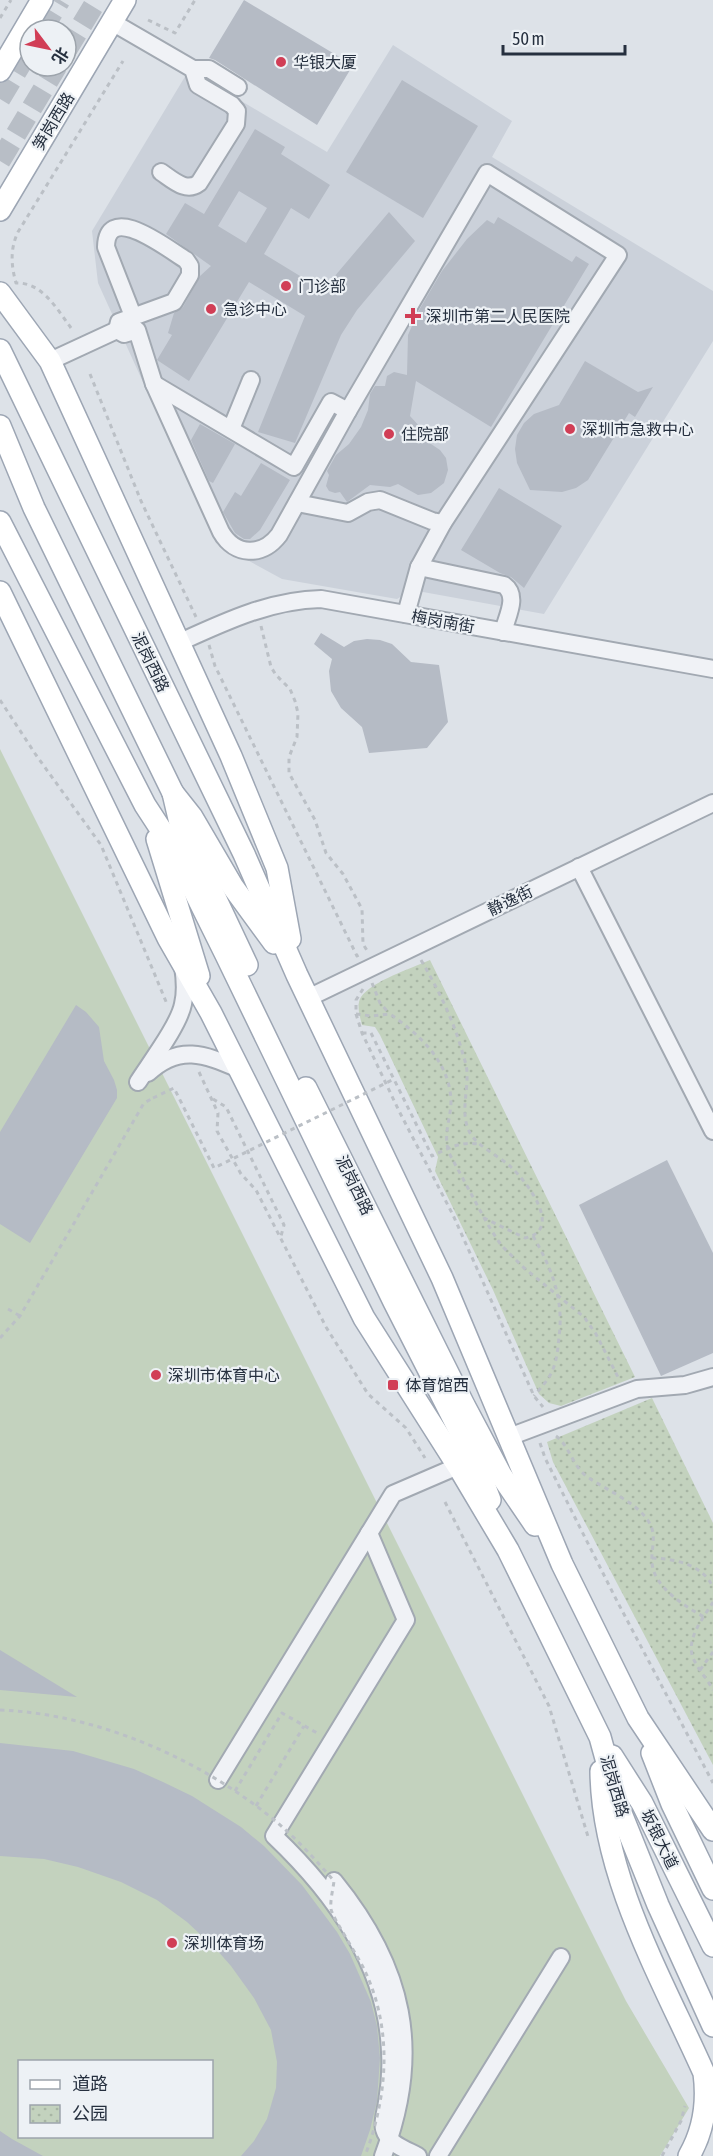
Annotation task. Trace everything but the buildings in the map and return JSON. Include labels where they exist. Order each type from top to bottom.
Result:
[{"type":"main road","points":[[0,71],[42,0]]},
{"type":"main road","name":"笋岗西路","points":[[0,210],[125,0]]},
{"type":"main road","points":[[0,293],[50,361],[231,756],[277,868],[297,975]]},
{"type":"main road","name":"泥岗西路","points":[[0,350],[244,854],[297,975],[442,1278],[562,1564],[638,1718],[712,1828]]},
{"type":"main road","name":"泥岗西路","points":[[0,426],[34,508],[173,793],[192,817],[233,886],[297,975]]},
{"type":"main road","name":"泥岗西路","points":[[0,522],[145,805],[173,848],[394,1302],[475,1461],[508,1550]]},
{"type":"main road","name":"泥岗西路","points":[[0,592],[168,938],[211,1013],[364,1317],[508,1550],[600,1737],[621,1813],[658,1905],[710,2019],[713,2039]]},
{"type":"main road","name":"泥岗西路","points":[[173,793],[180,822],[245,961],[464,1405],[501,1475],[562,1564]]},
{"type":"main road","name":"泥岗西路","points":[[145,805],[211,1013]]},
{"type":"main road","name":"坂银大道","points":[[638,1718],[672,1804],[713,1889]]},
{"type":"main road","points":[[600,1737],[601,1793],[612,1859],[628,1906],[705,2073],[707,2096],[704,2121],[692,2150]]},
{"type":"main road","name":"坂银大道","points":[[600,1737],[642,1803],[713,1946]]},
{"type":"main road","points":[[692,2150],[713,2116]]},
{"type":"street","points":[[112,22],[196,77],[233,107],[238,115],[237,122],[196,186],[183,186],[161,172]]},
{"type":"street","points":[[196,77],[209,69],[238,87]]},
{"type":"street","points":[[117,330],[124,334],[137,330],[154,384],[221,532],[229,542],[244,550],[252,551],[268,547],[279,536],[348,411],[487,173],[618,255],[443,523],[419,567],[406,614]]},
{"type":"street","points":[[117,330],[118,322],[174,302],[191,271],[185,260],[134,228],[124,226],[111,232],[106,247],[133,316]]},
{"type":"street","points":[[50,361],[117,330]]},
{"type":"street","points":[[231,429],[251,380]]},
{"type":"street","points":[[154,384],[294,467],[331,402],[348,411]]},
{"type":"street","points":[[297,503],[348,513],[369,502],[380,500],[432,521],[443,523]]},
{"type":"street","points":[[419,567],[504,585],[510,589],[513,596],[503,632]]},
{"type":"street","name":"梅岗南街","points":[[178,642],[262,608],[302,599],[321,599],[713,669]]},
{"type":"street","name":"静逸街","points":[[308,998],[713,803]]},
{"type":"street","points":[[579,867],[713,1131]]},
{"type":"street","points":[[182,963],[185,983],[183,1005],[179,1016],[138,1082],[152,1069],[180,1054],[213,1058],[239,1069]]},
{"type":"street","points":[[509,1437],[637,1389],[685,1385],[713,1377]]},
{"type":"street","points":[[218,1780],[393,1494],[458,1466]]},
{"type":"street","points":[[369,1533],[406,1620],[274,1836],[293,1854],[342,1914],[369,1961],[381,1992],[388,2021],[390,2052],[390,2077],[383,2127],[386,2148]]},
{"type":"street","points":[[333,1881],[366,1926],[383,1956],[402,2027],[403,2075],[396,2118],[386,2148]]},
{"type":"street","points":[[438,2156],[561,1957]]},
{"type":"street","points":[[386,2148],[418,2156]]},
{"type":"path","points":[[0,18],[11,0]]},
{"type":"path","points":[[148,20],[175,33],[195,0]]},
{"type":"path","points":[[71,328],[53,303],[39,290],[28,282],[16,283],[12,269],[12,245],[123,60]]},
{"type":"path","points":[[90,374],[141,501],[197,620]]},
{"type":"path","points":[[260,621],[271,667],[290,689],[298,713],[297,737],[289,757],[289,773],[315,820],[326,853],[343,874],[362,909],[363,944],[368,952]]},
{"type":"path","points":[[216,640],[208,643],[215,666],[357,956]]},
{"type":"path","points":[[0,700],[36,755],[101,845],[170,1011]]},
{"type":"path","points":[[421,958],[453,1022],[467,1071],[464,1107],[466,1123],[471,1135],[511,1167],[533,1195],[543,1218],[543,1227],[533,1236],[525,1238],[484,1218]]},
{"type":"path","points":[[543,1407],[534,1396],[453,1215],[362,1033],[356,1014],[356,1000],[371,981],[380,1003],[417,1035],[442,1066],[449,1084],[451,1103],[445,1142],[484,1218],[501,1245],[523,1267],[584,1317],[596,1334],[619,1379]]},
{"type":"path","points":[[356,1014],[372,1016],[390,1014]]},
{"type":"path","points":[[362,1033],[371,1033],[431,1155]]},
{"type":"path","points":[[196,1065],[218,1113],[217,1131],[241,1174],[256,1190],[326,1327],[368,1394],[406,1428],[425,1458]]},
{"type":"path","points":[[0,1338],[20,1316],[144,1103],[174,1088],[214,1168],[394,1079]]},
{"type":"path","points":[[211,1098],[226,1107],[249,1151],[284,1225],[280,1237]]},
{"type":"path","points":[[425,1160],[431,1155],[467,1142],[480,1144]]},
{"type":"path","points":[[533,1236],[550,1265],[559,1298],[560,1333],[555,1362],[546,1383],[534,1396]]},
{"type":"path","points":[[8,1308],[20,1316]]},
{"type":"path","points":[[704,1617],[669,1593],[653,1570],[653,1536],[644,1516],[620,1496],[579,1470],[562,1440],[555,1435],[539,1442],[617,1601],[713,1783]]},
{"type":"path","points":[[445,1502],[549,1706],[592,1847]]},
{"type":"path","points":[[652,1558],[687,1564],[705,1575],[713,1587]]},
{"type":"path","points":[[713,1602],[691,1644],[693,1658],[713,1690]]},
{"type":"path","points":[[700,1670],[713,1652]]},
{"type":"path","points":[[0,1710],[53,1717],[92,1726],[171,1755],[218,1780],[256,1806],[294,1838],[333,1881],[331,1911],[365,1970],[383,2033],[385,2066],[383,2095],[374,2133],[365,2156]]},
{"type":"path","points":[[235,1791],[282,1713],[332,1741]]},
{"type":"path","points":[[256,1806],[304,1726]]},
{"type":"path","points":[[662,2156],[681,2121],[685,2096]]},
{"type":"shaded area","name":"深圳市第二人民医院","points":[[393,45],[512,121],[492,157],[713,291],[713,341],[544,614],[412,590],[397,599],[282,579],[216,543],[98,283],[92,231],[189,70],[327,152]]},
{"type":"green space","name":"深圳市体育中心","points":[[0,749],[626,2001],[689,2108],[660,2156],[0,2156]]},
{"type":"green space","points":[[430,960],[635,1377],[561,1406],[549,1403],[539,1394],[493,1290],[435,1171],[438,1157],[380,1035],[375,1027],[362,1025],[359,1004],[366,991],[383,980]]},
{"type":"green space","points":[[652,1398],[713,1523],[713,1765],[553,1462],[547,1442]]},
{"type":"tunnel","points":[[49,18],[60,0]]},
{"type":"tunnel","points":[[78,31],[97,0]]},
{"type":"tunnel","points":[[0,99],[18,69]]},
{"type":"tunnel","points":[[0,161],[50,78]]},
{"type":"place","name":"华银大厦","points":[[281,62]]},
{"type":"place","name":"门诊部","points":[[286,286]]},
{"type":"place","name":"急诊中心","points":[[211,309]]},
{"type":"place","name":"深圳市第二人民医院","points":[[413,316]]},
{"type":"place","name":"深圳市急救中心","points":[[570,429]]},
{"type":"place","name":"住院部","points":[[389,434]]},
{"type":"place","name":"深圳市体育中心","points":[[156,1375]]},
{"type":"place","name":"体育馆西","points":[[393,1385]]},
{"type":"place","name":"深圳体育场","points":[[172,1943]]}]
